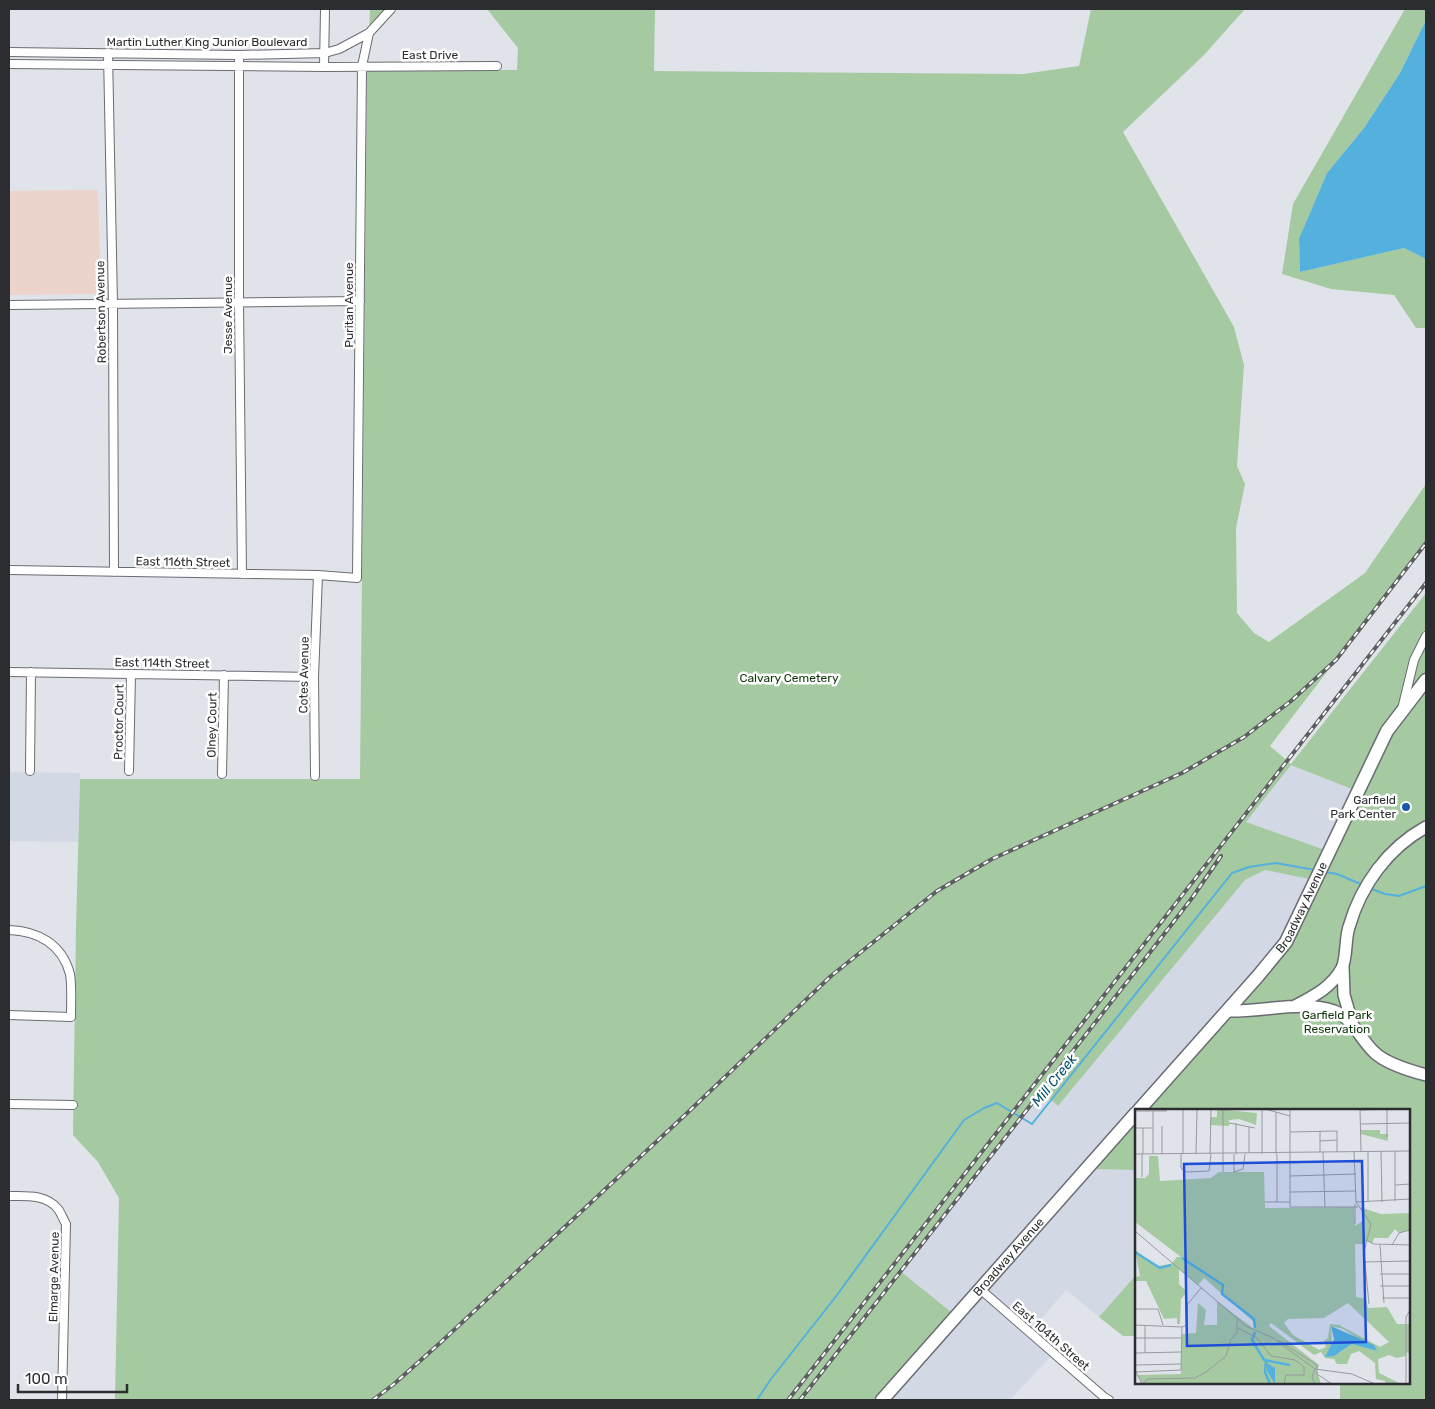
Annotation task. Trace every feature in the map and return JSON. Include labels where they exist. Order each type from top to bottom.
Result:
[{"type":"main road","name":"Broadway Avenue","points":[[1140,1109],[1286,942],[1387,731],[1426,680]]},
{"type":"main road","name":"Broadway Avenue","points":[[882,1400],[1135,1114]]},
{"type":"street","points":[[324,67],[325,9]]},
{"type":"street","name":"Martin Luther King Junior Boulevard","points":[[9,52],[239,55],[325,53],[339,49],[369,33],[391,9]]},
{"type":"street","name":"Puritan Avenue","points":[[358,578],[362,66],[369,33]]},
{"type":"street","name":"Robertson Avenue","points":[[108,53],[113,304],[114,572]]},
{"type":"street","name":"Jesse Avenue","points":[[239,55],[242,574]]},
{"type":"street","name":"Martin Luther King Junior Boulevard","points":[[9,64],[362,66]]},
{"type":"street","name":"East Drive","points":[[362,66],[497,66]]},
{"type":"street","points":[[9,305],[360,301]]},
{"type":"street","name":"East 116th Street","points":[[9,570],[318,575],[358,578]]},
{"type":"street","name":"Cotes Avenue","points":[[315,776],[314,677],[318,575]]},
{"type":"street","points":[[1401,712],[1414,660],[1426,636]]},
{"type":"street","name":"East 114th Street","points":[[9,672],[314,677]]},
{"type":"street","points":[[30,771],[31,672]]},
{"type":"street","name":"Proctor Court","points":[[129,771],[131,674]]},
{"type":"street","name":"Olney Court","points":[[222,774],[224,675]]},
{"type":"street","points":[[1426,827],[1388,856],[1366,886],[1348,929],[1343,967],[1344,994],[1352,1022],[1360,1036],[1375,1054],[1403,1068],[1426,1075]]},
{"type":"street","points":[[9,930],[32,933],[49,942],[62,956],[70,975],[71,1016],[9,1015]]},
{"type":"street","points":[[1295,1006],[1327,987],[1343,967]]},
{"type":"street","points":[[1228,1010],[1240,1011],[1295,1006],[1319,1007],[1336,1012],[1352,1022]]},
{"type":"street","points":[[9,1104],[73,1105]]},
{"type":"street","name":"Elmarge Avenue","points":[[9,1196],[35,1196],[48,1201],[58,1209],[66,1224],[62,1400]]},
{"type":"street","name":"East 104th Street","points":[[980,1289],[1097,1392],[1109,1400]]},
{"type":"shaded area","points":[[98,190],[101,294],[9,295],[9,191]]},
{"type":"shaded area","points":[[1291,764],[1357,791],[1329,852],[1246,822]]},
{"type":"shaded area","points":[[9,772],[80,773],[78,842],[9,841]]},
{"type":"shaded area","points":[[1265,870],[1315,880],[1286,942],[1140,1109],[1135,1109],[1135,1115],[1088,1169],[1135,1170],[1135,1276],[1099,1317],[1066,1290],[1030,1332],[1054,1353],[1010,1400],[845,1400],[813,1375],[1038,1088],[1058,1106],[1245,880]]},
{"type":"green space","points":[[370,9],[391,9],[369,33]]},
{"type":"green space","name":"Calvary Cemetery","points":[[487,9],[655,9],[654,71],[1023,74],[1079,66],[1091,9],[1245,9],[1204,55],[1123,132],[1234,327],[1244,365],[1237,466],[1245,484],[1236,528],[1237,613],[1254,633],[1269,642],[1365,573],[1426,484],[1426,543],[1270,746],[1291,764],[1426,593],[1426,1400],[1340,1400],[1340,1384],[1410,1384],[1410,1109],[1140,1109],[1286,941],[1314,880],[1265,870],[1245,880],[1058,1106],[1041,1091],[900,1271],[956,1316],[882,1400],[115,1400],[119,1198],[98,1162],[73,1135],[80,779],[360,779],[367,69],[517,70],[518,48]],"holes":[[[1291,765],[1357,791],[1328,851],[1246,822]]]},
{"type":"green space","points":[[1405,9],[1426,9],[1426,20],[1400,73],[1364,128],[1327,173],[1299,240],[1300,272],[1404,248],[1426,259],[1426,328],[1416,328],[1394,295],[1331,289],[1282,274],[1293,204]]},
{"type":"green space","points":[[1135,1114],[1135,1170],[1088,1169]]},
{"type":"green space","points":[[1135,1276],[1135,1336],[1123,1336],[1099,1317]]},
{"type":"water","points":[[1426,20],[1426,259],[1404,248],[1300,272],[1299,239],[1327,173],[1364,128],[1400,73]]},
{"type":"waterway","name":"Mill Creek","points":[[757,1400],[771,1379],[837,1295],[964,1120],[984,1108],[997,1103],[1032,1124],[1232,873],[1249,867],[1276,863],[1315,870]]},
{"type":"waterway","name":"Mill Creek","points":[[1325,872],[1337,874],[1363,885]]},
{"type":"waterway","name":"Mill Creek","points":[[1369,888],[1385,894],[1399,896],[1426,886]]},
{"type":"railway","points":[[373,1400],[440,1343],[831,976],[937,891],[992,859],[1182,773],[1244,737],[1291,701],[1336,660],[1426,543]]},
{"type":"railway","points":[[788,1400],[1426,583]]},
{"type":"railway","points":[[800,1400],[1141,964],[1192,898],[1221,856]]},
{"type":"place","name":"Garfield Park Center","points":[[1406,807]]},
{"type":"park label","name":"Garfield Park Reservation","points":[[1337,1022]]}]
